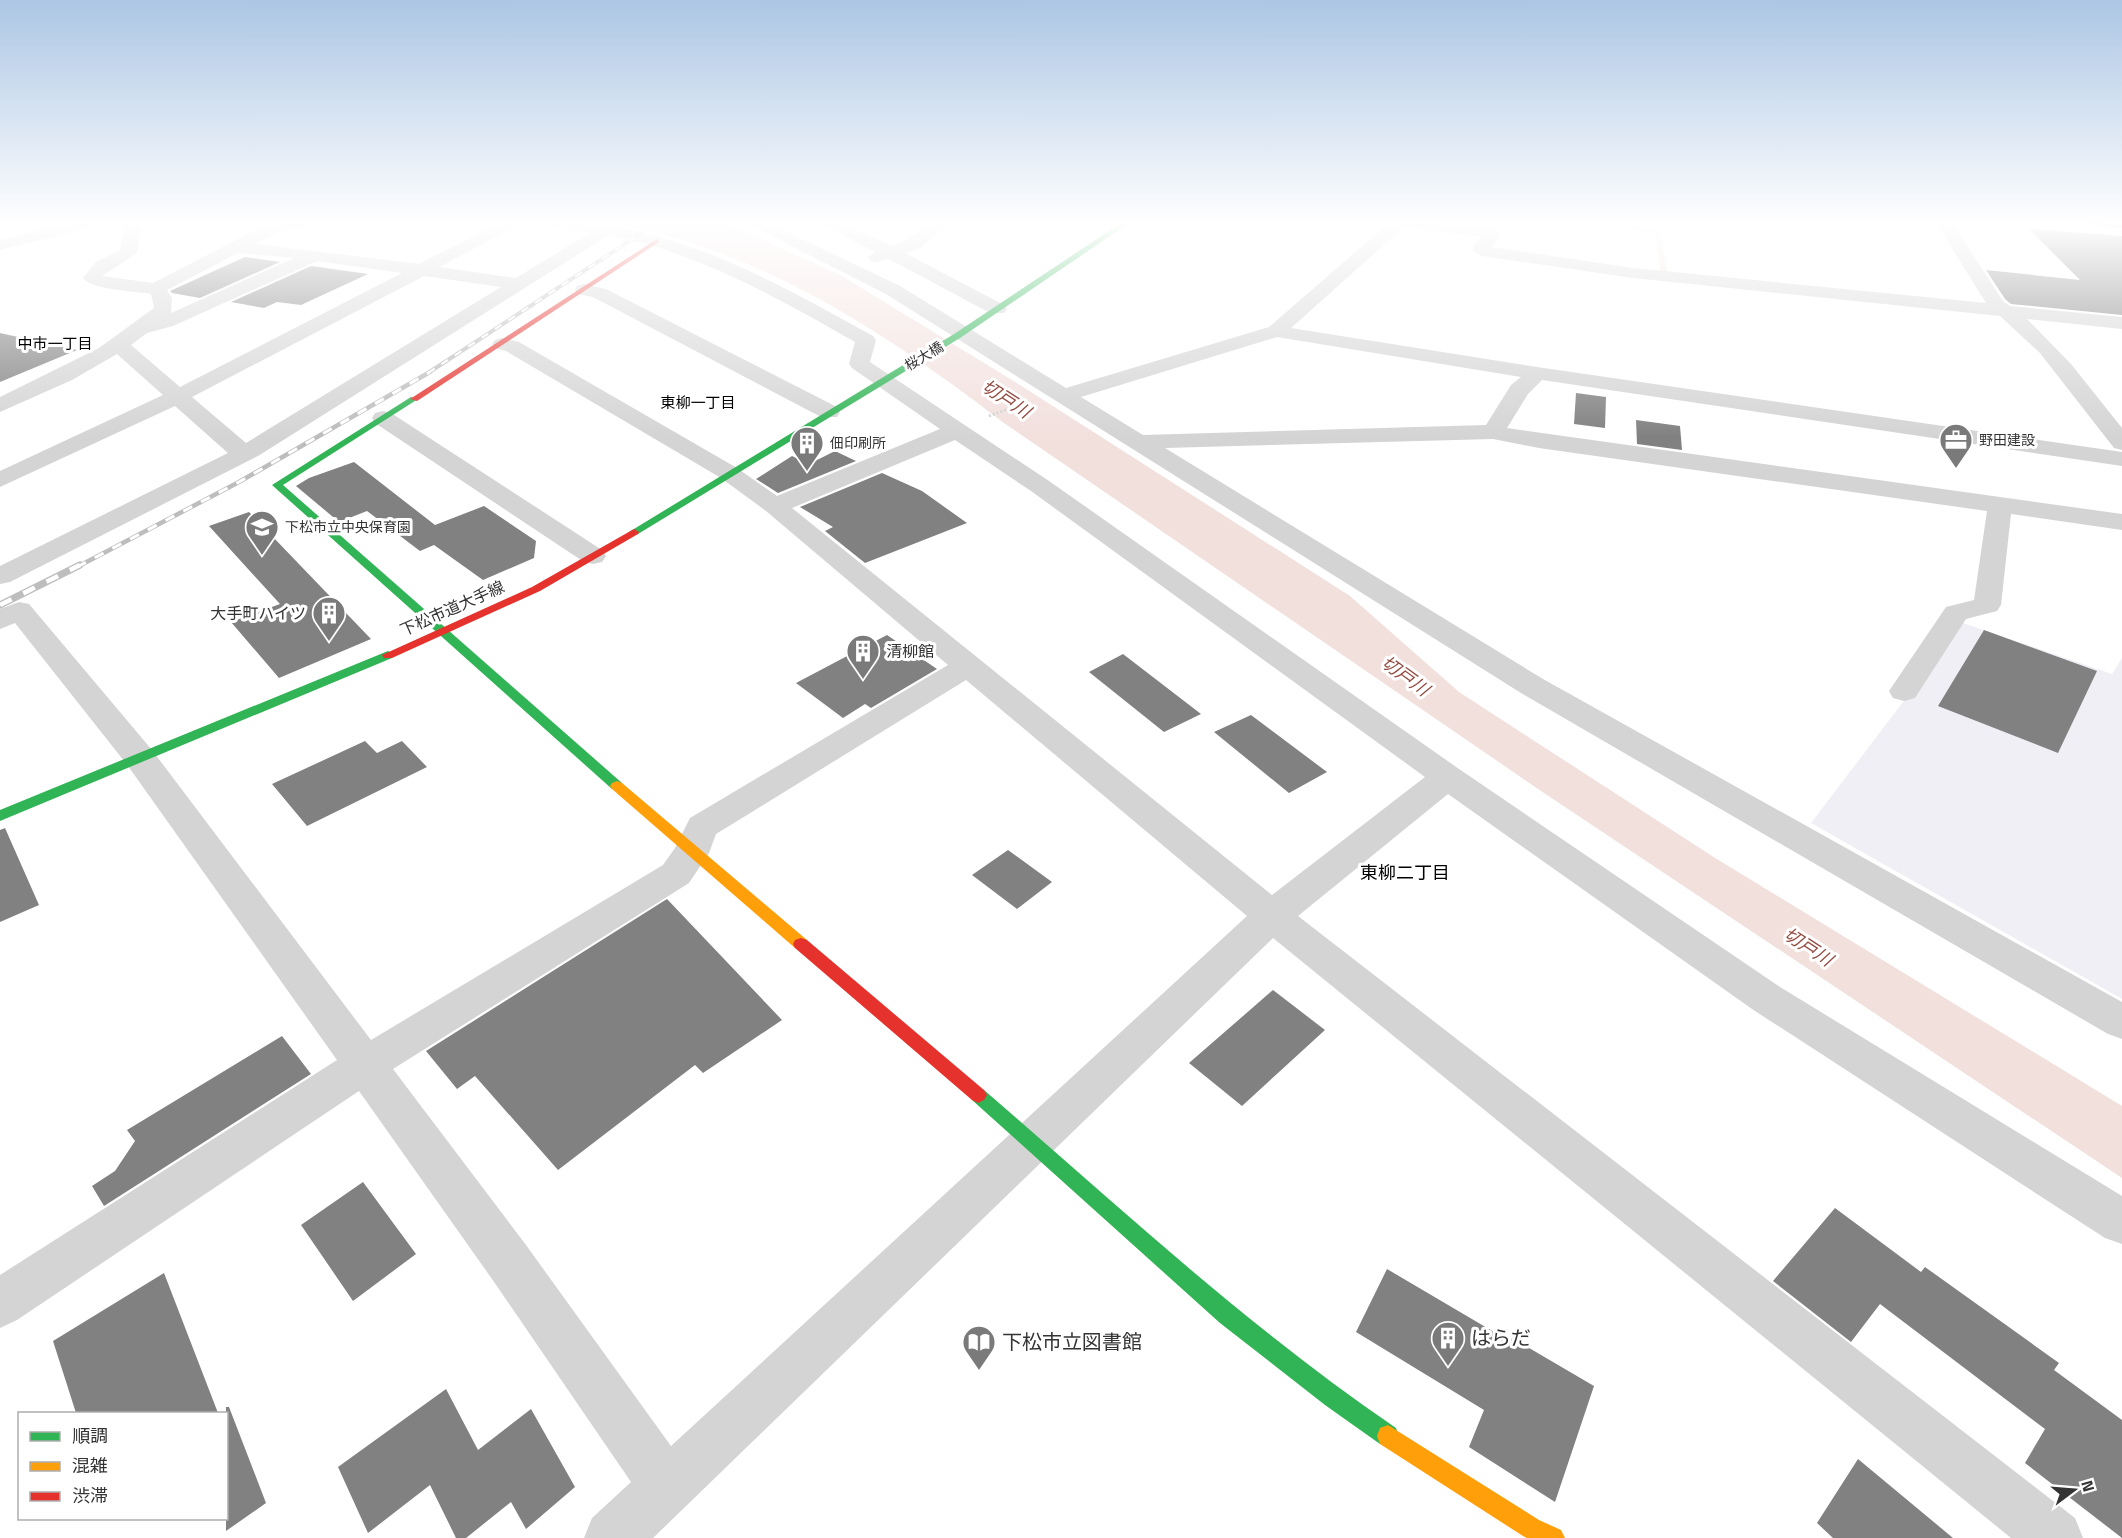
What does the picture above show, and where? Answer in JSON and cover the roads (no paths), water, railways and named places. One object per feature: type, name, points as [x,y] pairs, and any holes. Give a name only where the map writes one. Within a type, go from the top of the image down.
[{"type":"street","points":[[0,405],[88,365],[116,347],[163,310],[163,298],[160,293]]},
{"type":"street","points":[[142,328],[166,322],[231,293]]},
{"type":"street","points":[[0,480],[176,397],[376,293]]},
{"type":"street","points":[[0,576],[250,451],[505,293]]},
{"type":"street","points":[[580,293],[277,486],[440,633],[691,853],[1031,1140],[1197,1293],[1298,1374],[1531,1528],[1553,1538]]},
{"type":"street","points":[[598,293],[829,412]]},
{"type":"street","points":[[781,293],[866,340],[859,364],[887,379],[956,430],[1040,486],[1447,777],[1766,998],[2122,1222]]},
{"type":"street","points":[[892,293],[1065,395],[1532,686],[2122,1022]]},
{"type":"street","points":[[967,293],[997,309]]},
{"type":"street","points":[[961,334],[1021,293]]},
{"type":"street","points":[[1065,395],[1276,331],[1319,293]]},
{"type":"street","points":[[1823,293],[2122,323]]},
{"type":"street","points":[[1988,293],[1996,305],[2008,312],[2058,363],[2122,443]]},
{"type":"street","points":[[1276,331],[1537,373],[2122,459]]},
{"type":"street","name":"桜大橋","points":[[887,379],[961,334]]},
{"type":"street","points":[[502,344],[512,346],[729,472],[775,506],[1272,916],[2055,1538]]},
{"type":"street","points":[[116,347],[125,350],[238,449],[250,451]]},
{"type":"street","points":[[1493,432],[1519,390],[1537,373]]},
{"type":"street","name":"下松市道大手線","points":[[0,816],[440,633],[536,589],[887,379]]},
{"type":"street","points":[[382,418],[593,556]]},
{"type":"street","points":[[775,506],[956,430]]},
{"type":"street","points":[[1139,442],[1493,432],[1551,443],[2122,522]]},
{"type":"street","points":[[1904,691],[1956,612],[1987,605],[2000,505]]},
{"type":"street","points":[[0,620],[19,610],[140,758],[363,1066],[509,1262],[666,1486]]},
{"type":"street","points":[[0,1303],[363,1066],[676,873],[691,853],[702,827],[969,665]]},
{"type":"street","points":[[612,1538],[1031,1140],[1272,916],[1447,777]]},
{"type":"water","name":"切戸川","points":[[808,293],[869,293],[1020,385],[1350,596],[1459,692],[1712,856],[2122,1106],[2122,1178],[1544,793],[1004,423],[912,356]]},
{"type":"railway","points":[[428,373],[550,293]]},
{"type":"railway","points":[[77,567],[239,482],[430,372]]},
{"type":"railway","points":[[0,605],[80,565]]},
{"type":"place","name":"野田建設","points":[[1956,469]]},
{"type":"place","name":"佃印刷所","points":[[807,472]]},
{"type":"place","name":"下松市立中央保育園","points":[[262,556]]},
{"type":"place","name":"大手町ハイツ","points":[[329,642]]},
{"type":"place","name":"清柳館","points":[[863,680]]},
{"type":"place","name":"はらだ","points":[[1448,1367]]},
{"type":"place","name":"下松市立図書館","points":[[979,1371]]},
{"type":"district","name":"中市一丁目","points":[[55,344]]},
{"type":"district","name":"東柳一丁目","points":[[698,403]]},
{"type":"district","name":"東柳二丁目","points":[[1405,873]]}]
